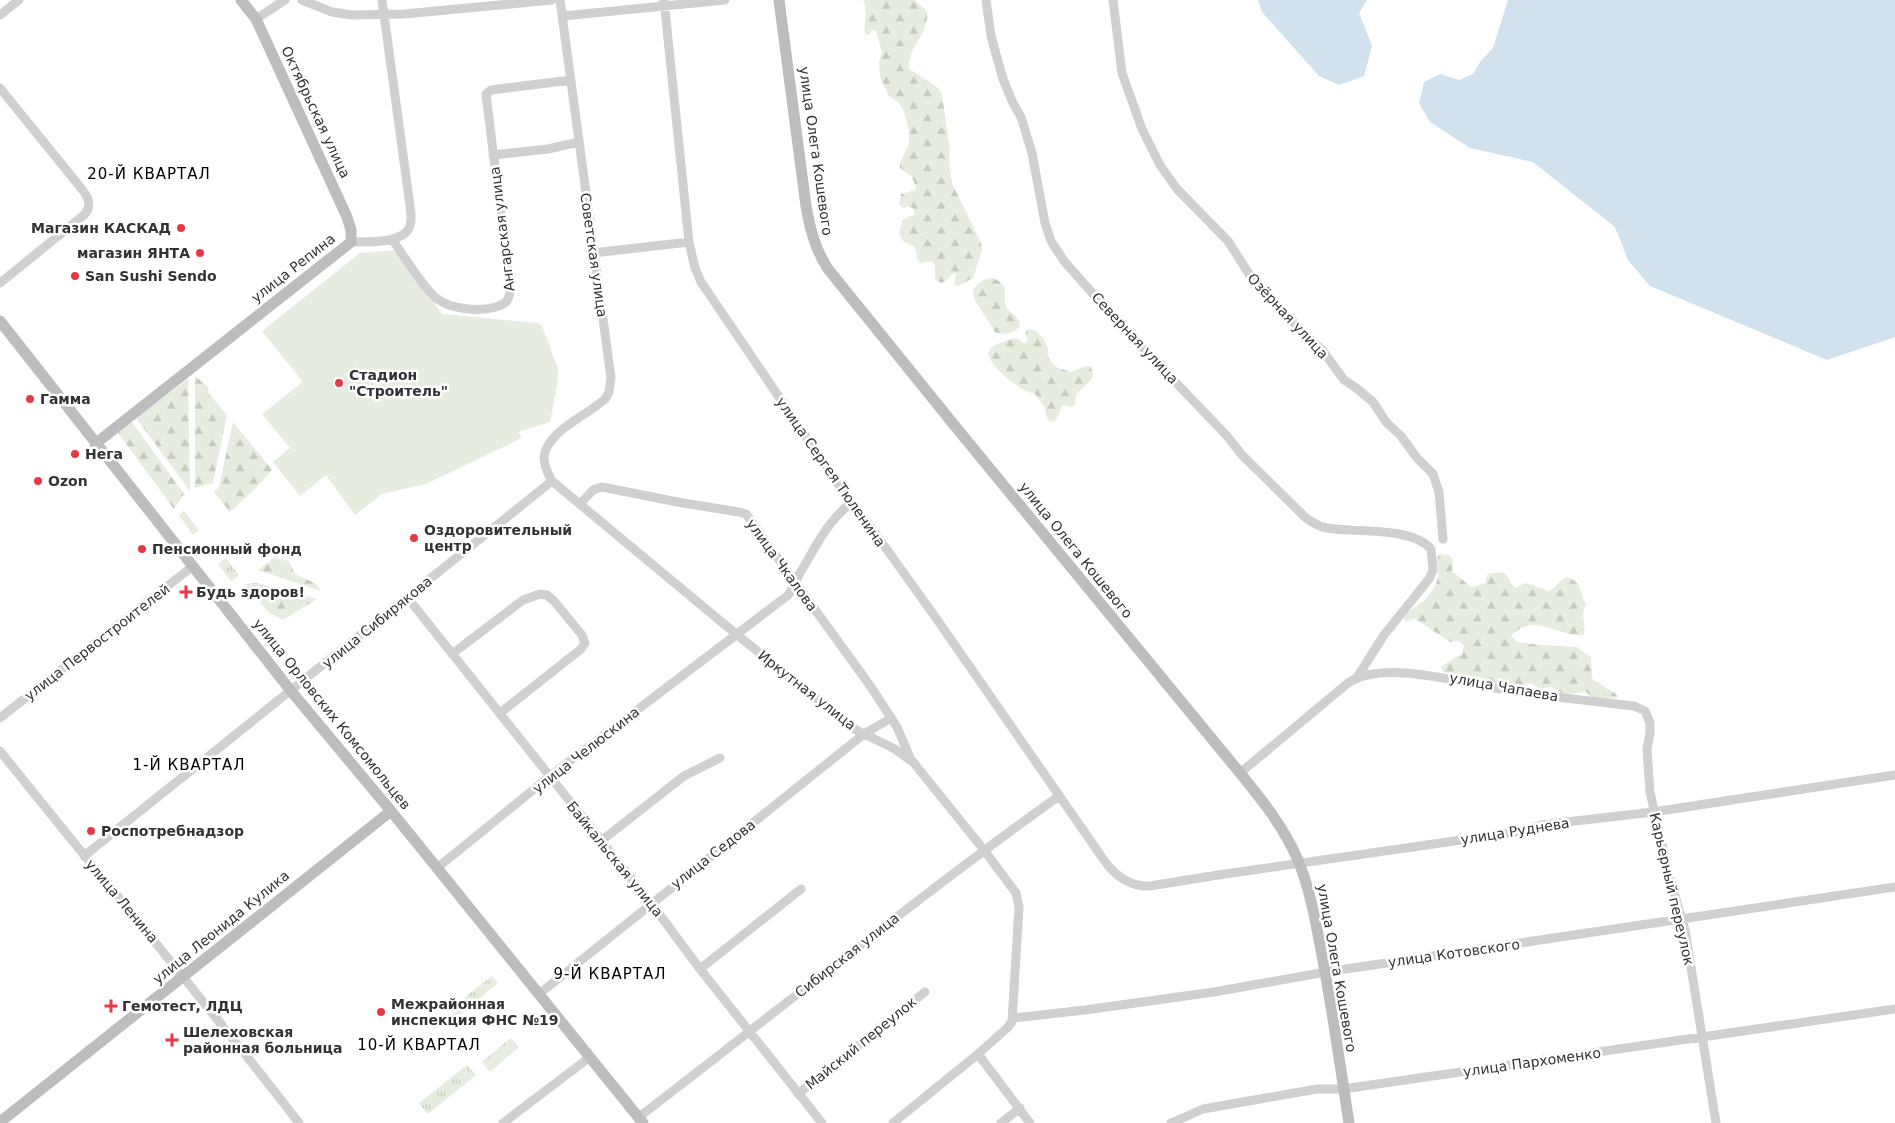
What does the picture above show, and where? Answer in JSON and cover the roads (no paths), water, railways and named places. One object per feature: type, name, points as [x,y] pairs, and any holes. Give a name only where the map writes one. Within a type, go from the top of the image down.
[{"type":"street","points":[[0,15],[19,0]]},
{"type":"street","name":"Октябрьская улица","points":[[241,0],[256,19],[347,217],[351,230],[351,242]]},
{"type":"street","points":[[256,19],[285,0]]},
{"type":"street","points":[[302,0],[345,15],[404,14],[552,0]]},
{"type":"street","points":[[382,0],[412,219],[408,230],[392,239]]},
{"type":"street","name":"Советская улица","points":[[552,481],[544,460],[546,450],[553,437],[601,402],[610,389],[610,370],[560,0]]},
{"type":"street","points":[[563,16],[664,3],[725,0]]},
{"type":"street","name":"улица Олега Кошевого","points":[[779,0],[809,221],[813,240],[823,262],[1274,817],[1299,864],[1312,902],[1326,972],[1349,1123]]},
{"type":"street","name":"Северная улица","points":[[986,0],[991,36],[1001,71],[1012,101],[1021,116],[1032,153],[1048,233],[1064,261],[1117,321],[1227,436],[1242,455],[1306,518],[1326,528],[1403,536],[1427,545],[1431,549],[1433,570],[1429,579],[1384,636],[1358,676]]},
{"type":"street","name":"Озёрная улица","points":[[1113,0],[1122,72],[1142,129],[1160,165],[1177,189],[1228,241],[1258,288],[1323,351],[1344,380],[1356,387],[1373,402],[1386,422],[1401,436],[1417,458],[1433,474],[1439,492],[1443,539]]},
{"type":"street","name":"улица Сергея Тюленина","points":[[664,3],[689,242],[695,268],[701,282],[851,504],[876,534],[1112,872],[1135,885]]},
{"type":"street","name":"Ангарская улица","points":[[392,239],[430,292],[439,300],[458,307],[473,309],[492,308],[505,304],[510,297],[510,288],[487,92],[571,80]]},
{"type":"street","points":[[0,88],[81,188],[90,205],[89,210],[84,215],[0,283]]},
{"type":"street","points":[[493,155],[548,149],[579,142]]},
{"type":"street","name":"улица Репина","points":[[95,444],[351,242],[392,239]]},
{"type":"street","points":[[593,252],[689,242]]},
{"type":"street","name":"улица Орловских Комсомольцев","points":[[1,323],[291,691],[391,811],[641,1120]]},
{"type":"street","name":"Иркутная улица","points":[[552,481],[736,634],[856,730],[893,748],[913,762],[1016,893],[1018,901],[1013,980],[1013,1018]]},
{"type":"street","name":"улица Сибирякова","points":[[84,856],[552,481]]},
{"type":"street","name":"улица Чкалова","points":[[580,504],[596,488],[602,487],[742,513],[750,519],[871,687],[899,732],[913,762]]},
{"type":"street","name":"улица Челюскина","points":[[437,868],[549,777],[787,596],[792,591],[795,582],[823,532],[834,518],[851,504]]},
{"type":"street","name":"улица Первостроителей","points":[[0,718],[193,566]]},
{"type":"street","points":[[452,654],[523,600],[540,594],[551,598],[582,635],[585,643],[581,649],[500,713]]},
{"type":"street","name":"Байкальская улица","points":[[407,597],[651,903],[700,969],[822,1123]]},
{"type":"street","name":"улица Чапаева","points":[[1358,676],[1386,673],[1438,676],[1499,689],[1634,706],[1643,709],[1647,714]]},
{"type":"street","points":[[1240,773],[1358,676]]},
{"type":"street","name":"Карьерный переулок","points":[[1647,714],[1651,730],[1647,749],[1647,766],[1653,812],[1688,947],[1716,1123]]},
{"type":"street","name":"улица Седова","points":[[539,994],[864,734],[891,718]]},
{"type":"street","name":"улица Ленина","points":[[0,751],[183,976],[299,1123]]},
{"type":"street","points":[[601,841],[684,776],[720,758]]},
{"type":"street","name":"улица Руднева","points":[[1135,885],[1150,886],[1517,832],[1541,825],[1653,812],[1895,775]]},
{"type":"street","name":"Сибирская улица","points":[[641,1120],[750,1031],[984,850],[1059,796]]},
{"type":"street","name":"улица Леонида Кулика","points":[[0,1122],[391,811]]},
{"type":"street","name":"улица Котовского","points":[[1013,1018],[1214,992],[1326,972],[1895,887]]},
{"type":"street","points":[[700,969],[801,890]]},
{"type":"street","name":"Майский переулок","points":[[798,1094],[925,992]]},
{"type":"street","name":"улица Пархоменко","points":[[1171,1123],[1202,1109],[1317,1089],[1343,1089],[1895,1009]]},
{"type":"street","points":[[893,1123],[978,1054],[1007,1028],[1013,1018]]},
{"type":"street","points":[[978,1054],[1030,1123]]},
{"type":"street","points":[[503,1123],[590,1057]]},
{"type":"street","points":[[1001,1123],[1020,1108]]},
{"type":"water","points":[[1258,0],[1367,0],[1359,13],[1372,46],[1364,76],[1339,85],[1319,76],[1262,12]]},
{"type":"water","points":[[1508,0],[1895,0],[1895,337],[1827,360],[1650,286],[1628,260],[1615,227],[1533,162],[1470,148],[1430,122],[1419,103],[1424,82],[1440,74],[1459,80],[1473,74],[1480,62],[1493,48]]},
{"type":"place","name":"Магазин КАСКАД","points":[[181,228]]},
{"type":"place","name":"магазин ЯНТА","points":[[200,253]]},
{"type":"place","name":"San Sushi Sendo","points":[[75,276]]},
{"type":"place","name":"Стадион \"Строитель\"","points":[[339,383]]},
{"type":"place","name":"Гамма","points":[[30,399]]},
{"type":"place","name":"Нега","points":[[75,454]]},
{"type":"place","name":"Ozon","points":[[38,481]]},
{"type":"place","name":"Оздоровительный центр","points":[[414,538]]},
{"type":"place","name":"Пенсионный фонд","points":[[142,549]]},
{"type":"place","name":"Будь здоров!","points":[[186,592]]},
{"type":"place","name":"Роспотребнадзор","points":[[91,831]]},
{"type":"place","name":"Гемотест, ЛДЦ","points":[[111,1006]]},
{"type":"place","name":"Межрайонная инспекция ФНС №19","points":[[381,1012]]},
{"type":"place","name":"Шелеховская районная больница","points":[[172,1040]]},
{"type":"district","name":"20-Й КВАРТАЛ","points":[[149,174]]},
{"type":"district","name":"1-Й КВАРТАЛ","points":[[189,765]]},
{"type":"district","name":"9-Й КВАРТАЛ","points":[[610,974]]},
{"type":"district","name":"10-Й КВАРТАЛ","points":[[419,1045]]}]
